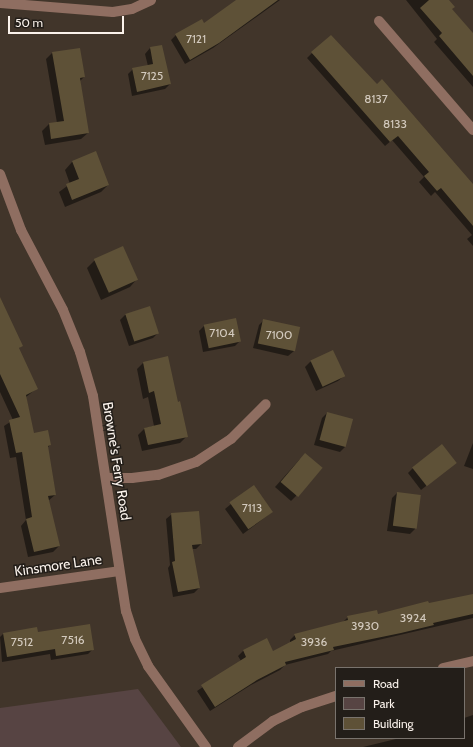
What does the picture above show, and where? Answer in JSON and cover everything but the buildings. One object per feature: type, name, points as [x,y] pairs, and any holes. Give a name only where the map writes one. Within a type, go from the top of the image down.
[{"type":"street","points":[[0,3],[113,12],[132,9],[150,0]]},
{"type":"street","points":[[379,21],[473,130]]},
{"type":"street","name":"Browne's Ferry Road","points":[[0,174],[21,230],[63,310],[80,352],[97,414],[126,611],[141,653],[162,687],[206,747]]},
{"type":"street","points":[[106,478],[132,478],[158,475],[196,462],[231,439],[266,404]]},
{"type":"street","name":"Kinsmore Lane","points":[[0,588],[119,571]]},
{"type":"street","points":[[447,667],[473,661]]},
{"type":"street","points":[[238,747],[273,721],[302,707],[335,696]]},
{"type":"green space","points":[[138,689],[181,747],[0,747],[0,708]]}]
